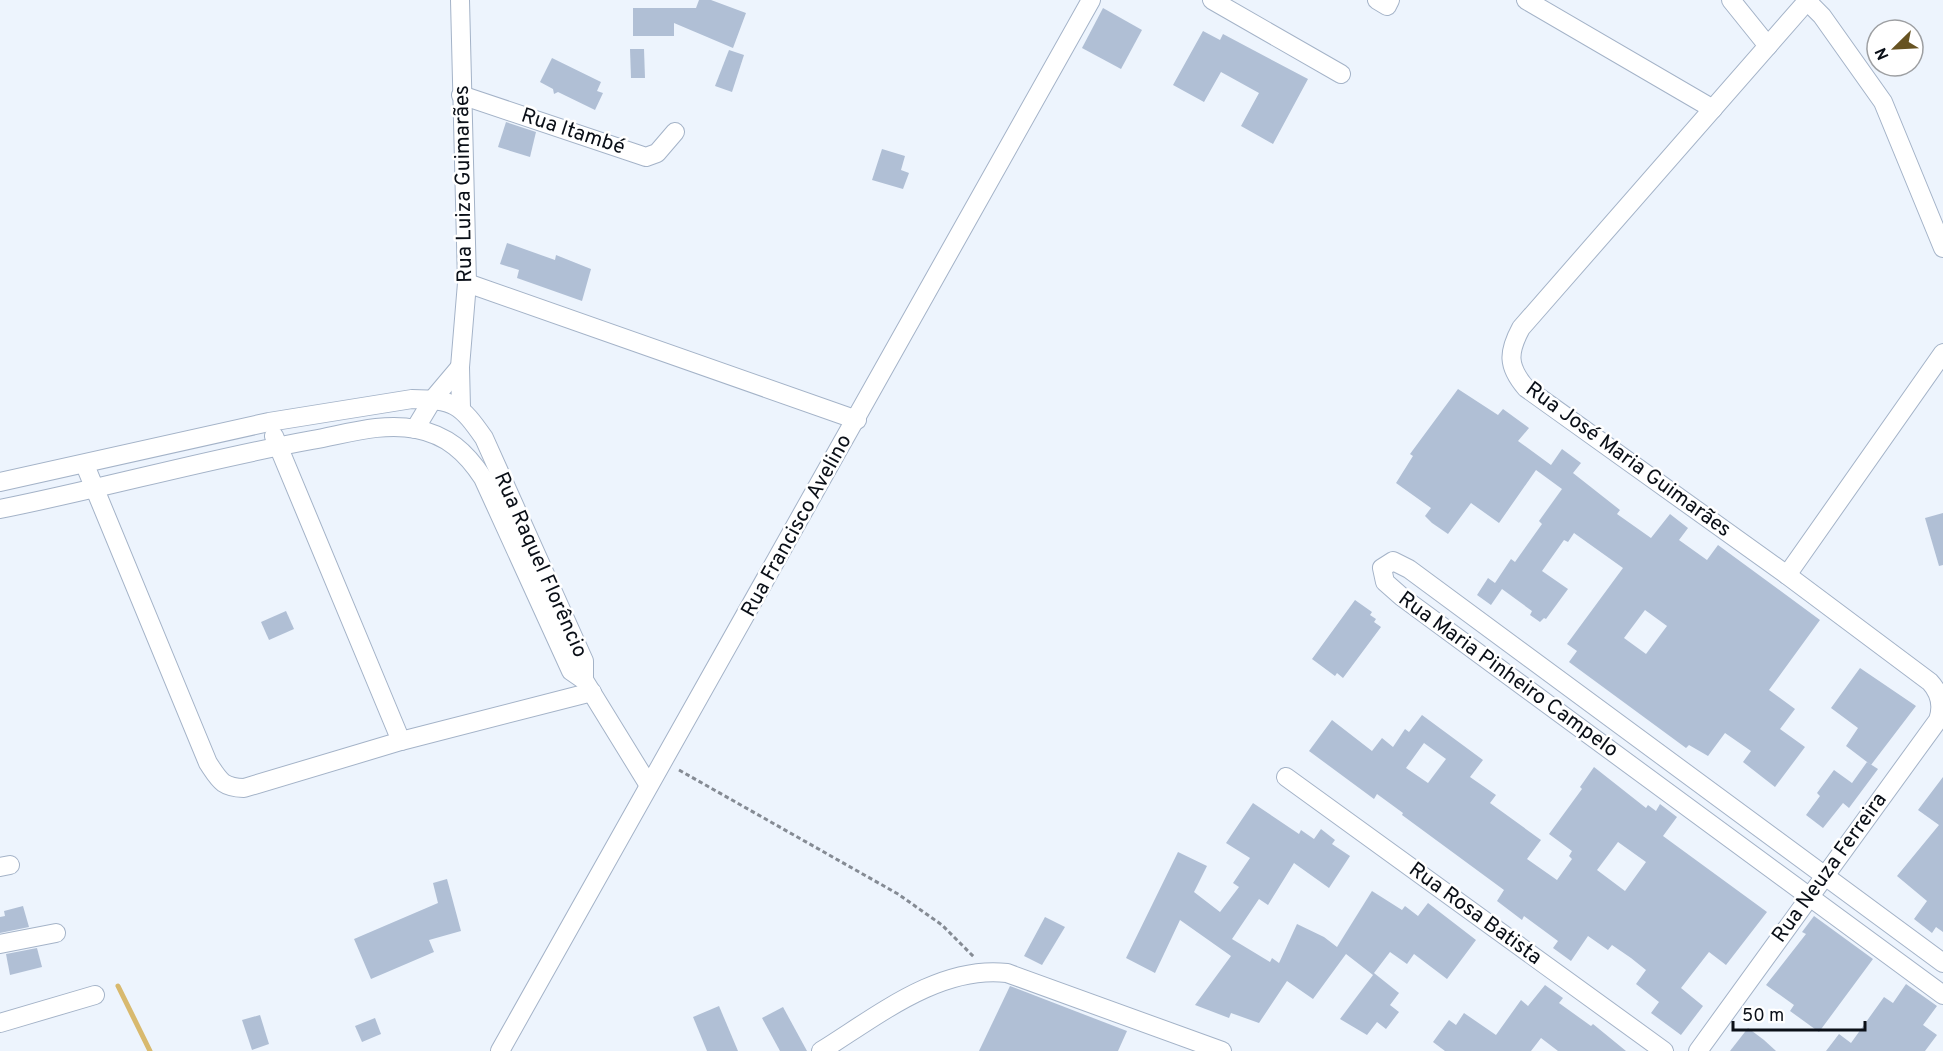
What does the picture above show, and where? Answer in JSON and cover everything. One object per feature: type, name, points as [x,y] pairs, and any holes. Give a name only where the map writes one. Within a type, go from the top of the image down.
[{"type":"street","name":"Rua Luiza Guimarães","points":[[460,0],[467,283],[460,367],[461,408]]},
{"type":"street","name":"Rua Francisco Avelino","points":[[500,1051],[648,784],[857,420],[1091,0]]},
{"type":"street","points":[[1212,0],[1341,74]]},
{"type":"street","points":[[1377,0],[1387,6],[1390,0]]},
{"type":"street","points":[[1526,0],[1713,108]]},
{"type":"street","points":[[1731,0],[1768,46]]},
{"type":"street","points":[[1808,1],[1822,16],[1883,102],[1943,248]]},
{"type":"street","name":"Rua José Maria Guimarães","points":[[1808,1],[1521,328],[1509,356],[1517,378],[1526,388],[1787,575],[1930,682]]},
{"type":"street","name":"Rua Itambé","points":[[461,95],[646,157],[657,153],[675,132]]},
{"type":"street","points":[[467,283],[857,420]]},
{"type":"street","points":[[1787,575],[1943,353]]},
{"type":"street","points":[[415,429],[433,399],[460,367]]},
{"type":"street","points":[[0,482],[85,465],[269,422],[412,399],[433,399],[461,408]]},
{"type":"street","name":"Rua Raquel Florêncio","points":[[461,408],[484,438],[584,661],[588,686]]},
{"type":"street","points":[[269,422],[277,447],[401,741]]},
{"type":"street","name":"Rua Raquel Florêncio","points":[[0,509],[94,490],[277,447],[381,427],[415,429],[454,443],[470,458],[483,478],[571,671],[588,686]]},
{"type":"street","points":[[85,465],[208,763],[219,780],[228,787],[244,788],[588,686],[648,784]]},
{"type":"street","name":"Rua Maria Pinheiro Campelo","points":[[1943,963],[1409,569],[1393,561],[1382,568],[1382,575],[1389,587],[1943,995]]},
{"type":"street","name":"Rua Neuza Ferreira","points":[[1698,1051],[1938,720],[1941,705],[1936,689],[1930,682]]},
{"type":"street","points":[[1591,736],[1606,714]]},
{"type":"street","name":"Rua Rosa Batista","points":[[1286,777],[1664,1051]]},
{"type":"street","points":[[0,944],[56,933]]},
{"type":"street","points":[[821,1051],[897,1004],[933,986],[965,974],[988,970],[1007,973],[1217,1050]]},
{"type":"street","points":[[0,1023],[95,994]]},
{"type":"path","points":[[662,761],[897,894],[942,925],[988,970]]},
{"type":"building","points":[[699,0],[711,0],[746,13],[733,48],[674,23],[674,36],[633,36],[633,8],[696,8]]},
{"type":"building","points":[[1103,8],[1142,30],[1121,69],[1082,48]]},
{"type":"building","points":[[1203,31],[1220,40],[1223,34],[1308,79],[1273,144],[1241,126],[1259,93],[1221,72],[1204,102],[1173,85]]},
{"type":"building","points":[[630,49],[644,49],[645,78],[631,78]]},
{"type":"building","points":[[729,50],[744,55],[732,92],[715,86]]},
{"type":"building","points":[[552,58],[601,82],[597,91],[603,93],[595,110],[558,92],[554,94],[553,89],[540,82]]},
{"type":"building","points":[[506,122],[536,132],[530,157],[498,147]]},
{"type":"building","points":[[882,149],[905,156],[901,170],[909,173],[903,189],[872,180]]},
{"type":"building","points":[[507,243],[555,260],[556,255],[591,269],[582,301],[517,278],[519,270],[500,264]]},
{"type":"building","points":[[1458,389],[1498,415],[1503,409],[1529,428],[1518,441],[1551,465],[1562,449],[1581,463],[1573,473],[1620,510],[1617,514],[1651,538],[1670,514],[1688,528],[1679,540],[1707,560],[1718,545],[1820,620],[1769,690],[1795,709],[1780,729],[1805,747],[1775,787],[1743,762],[1751,751],[1725,733],[1708,756],[1689,745],[1686,748],[1569,662],[1577,651],[1567,644],[1623,568],[1574,533],[1568,542],[1564,540],[1542,571],[1568,589],[1546,619],[1540,622],[1530,615],[1532,611],[1502,589],[1491,605],[1477,595],[1488,578],[1495,583],[1511,559],[1515,562],[1542,524],[1539,521],[1562,489],[1536,470],[1499,523],[1471,503],[1448,534],[1425,516],[1431,508],[1396,483],[1413,456],[1410,454]],"holes":[[[1645,610],[1667,626],[1646,654],[1624,638]]]},
{"type":"building","points":[[1943,513],[1943,565],[1939,566],[1925,518]]},
{"type":"building","points":[[1355,600],[1372,612],[1370,615],[1376,619],[1374,622],[1381,627],[1343,678],[1337,673],[1335,676],[1312,659]]},
{"type":"building","points":[[286,611],[294,629],[269,640],[261,622]]},
{"type":"building","points":[[1860,668],[1916,706],[1871,765],[1846,746],[1858,728],[1831,708]]},
{"type":"building","points":[[1422,715],[1483,760],[1470,777],[1496,795],[1490,803],[1541,840],[1527,859],[1557,880],[1572,859],[1569,856],[1572,851],[1549,834],[1582,789],[1580,787],[1594,767],[1646,808],[1648,805],[1656,811],[1660,804],[1677,817],[1663,836],[1767,912],[1726,965],[1709,952],[1681,988],[1703,1006],[1681,1035],[1651,1013],[1659,1002],[1636,984],[1646,970],[1631,958],[1612,945],[1608,950],[1588,936],[1571,961],[1553,948],[1558,941],[1524,916],[1522,920],[1497,901],[1504,890],[1377,794],[1374,799],[1309,751],[1332,720],[1372,751],[1382,738],[1393,747],[1405,729],[1409,732]],"holes":[[[1424,743],[1446,759],[1428,783],[1406,768]],[[1618,842],[1646,862],[1625,891],[1597,870]]]},
{"type":"building","points":[[1867,762],[1878,769],[1849,808],[1843,803],[1823,828],[1806,815],[1820,796],[1817,793],[1834,770],[1852,783]]},
{"type":"building","points":[[1943,777],[1943,932],[1936,927],[1932,933],[1914,919],[1927,901],[1897,876],[1939,825],[1918,810]]},
{"type":"building","points":[[1253,803],[1299,834],[1301,830],[1314,839],[1321,829],[1335,840],[1332,844],[1350,856],[1329,888],[1294,863],[1268,905],[1259,899],[1232,939],[1270,962],[1272,958],[1279,963],[1297,924],[1324,937],[1337,947],[1372,891],[1402,910],[1405,906],[1418,916],[1428,903],[1476,940],[1447,979],[1414,954],[1407,964],[1390,952],[1374,973],[1399,993],[1390,1005],[1399,1012],[1386,1029],[1377,1022],[1367,1035],[1340,1019],[1373,975],[1346,954],[1313,999],[1287,981],[1259,1023],[1231,1013],[1229,1018],[1195,1005],[1231,956],[1180,920],[1155,973],[1126,958],[1178,852],[1207,866],[1194,892],[1220,912],[1239,887],[1233,883],[1250,858],[1226,843]]},
{"type":"building","points":[[447,879],[461,931],[429,940],[434,952],[371,979],[354,939],[438,903],[433,883]]},
{"type":"building","points":[[23,906],[29,927],[0,933],[0,917],[5,916],[4,911]]},
{"type":"building","points":[[1814,916],[1873,959],[1819,1032],[1790,1011],[1794,1005],[1766,985],[1806,934],[1802,932]]},
{"type":"building","points":[[1045,917],[1065,927],[1042,965],[1024,956]]},
{"type":"building","points":[[37,948],[42,967],[10,975],[6,954]]},
{"type":"building","points":[[1906,984],[1937,1006],[1923,1025],[1937,1035],[1925,1051],[1826,1051],[1839,1034],[1851,1043],[1884,997],[1893,1003]]},
{"type":"building","points":[[1545,985],[1563,998],[1559,1003],[1591,1026],[1593,1024],[1626,1051],[1558,1051],[1541,1038],[1531,1051],[1445,1051],[1433,1042],[1449,1020],[1456,1025],[1464,1013],[1496,1035],[1521,1000],[1528,1006]]},
{"type":"building","points":[[1010,986],[1127,1031],[1118,1051],[979,1051]]},
{"type":"building","points":[[719,1006],[738,1051],[707,1051],[693,1017]]},
{"type":"building","points":[[783,1007],[807,1051],[780,1051],[762,1018]]},
{"type":"building","points":[[260,1015],[269,1044],[252,1050],[242,1020]]},
{"type":"building","points":[[375,1018],[381,1034],[362,1042],[355,1026]]},
{"type":"building","points":[[1748,1028],[1764,1040],[1776,1051],[1730,1051]]},
{"type":"waterway","points":[[118,986],[150,1051]]}]
